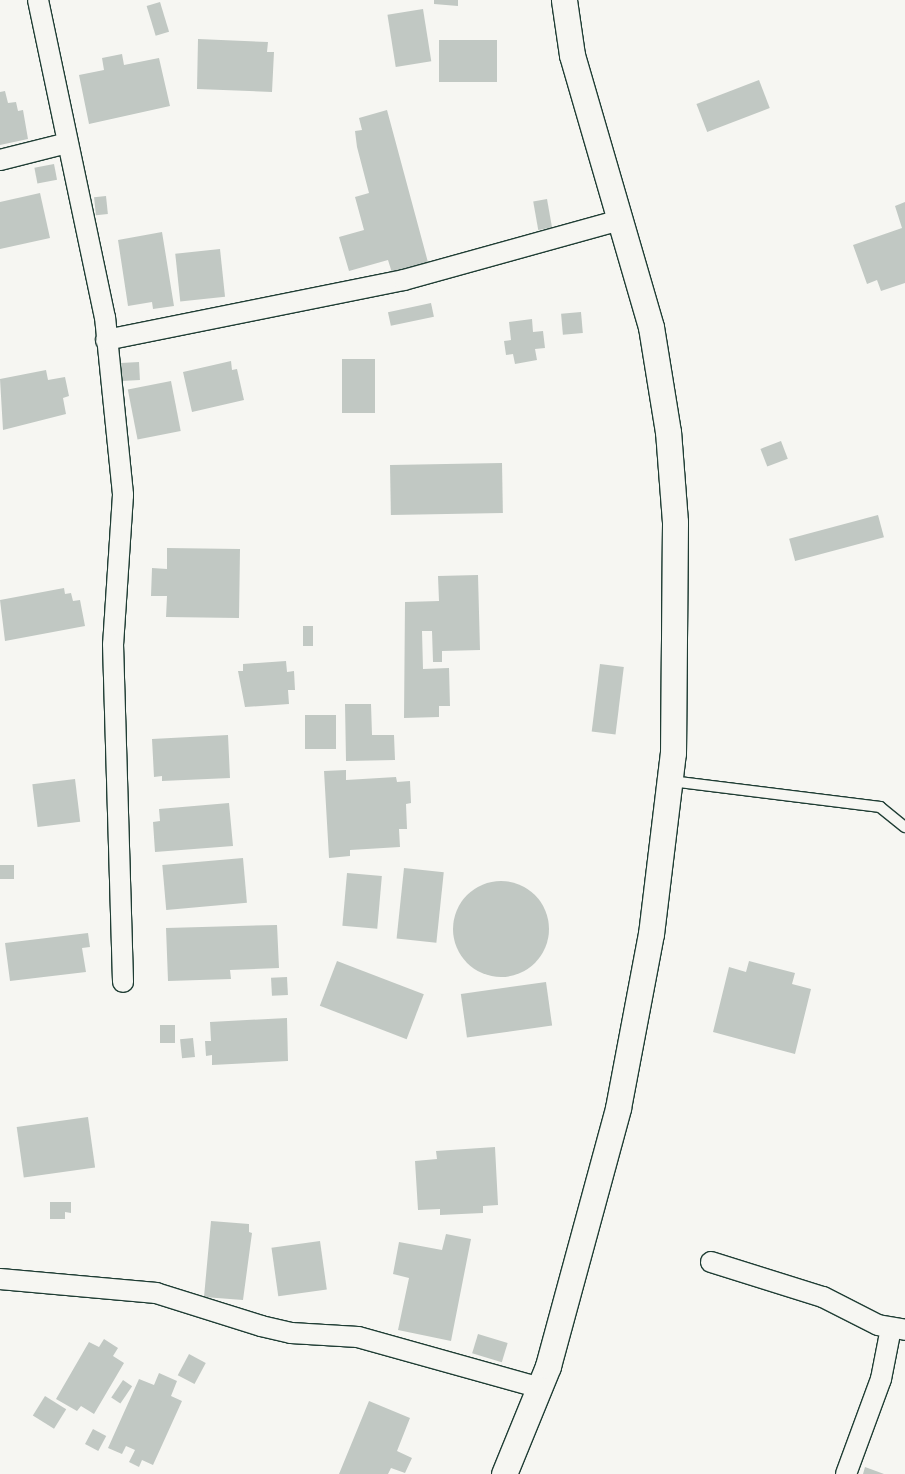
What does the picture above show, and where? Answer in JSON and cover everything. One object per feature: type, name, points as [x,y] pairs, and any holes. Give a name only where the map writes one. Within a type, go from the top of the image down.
[{"type":"street","points":[[38,0],[92,249],[106,340],[123,495],[113,644],[123,982]]},
{"type":"street","points":[[504,1474],[540,1388],[618,1108],[651,934],[671,781],[675,522],[668,441],[651,327],[572,55],[564,0]]},
{"type":"street","points":[[0,160],[68,143]]},
{"type":"street","points":[[106,340],[404,280],[621,220]]},
{"type":"street","points":[[711,1262],[823,1297],[878,1325],[898,1329],[846,1474]]},
{"type":"street","points":[[0,1279],[156,1293],[261,1326],[291,1332],[358,1337],[540,1388]]},
{"type":"lane","points":[[671,781],[880,807],[905,827]]},
{"type":"building","points":[[434,0],[458,0],[458,6],[434,4]]},
{"type":"building","points":[[160,2],[169,32],[156,36],[147,6]]},
{"type":"building","points":[[423,9],[431,61],[396,67],[387,15]]},
{"type":"building","points":[[198,39],[268,42],[267,52],[274,52],[272,92],[197,89]]},
{"type":"building","points":[[439,40],[497,40],[497,82],[439,82]]},
{"type":"building","points":[[122,54],[124,65],[159,58],[170,106],[89,124],[79,75],[104,70],[102,58]]},
{"type":"building","points":[[759,80],[770,108],[707,132],[696,104]]},
{"type":"building","points":[[5,91],[8,103],[16,102],[18,111],[23,110],[28,139],[0,145],[0,92]]},
{"type":"building","points":[[387,110],[429,266],[393,276],[388,260],[349,271],[339,237],[364,230],[355,197],[369,193],[357,147],[355,131],[362,130],[359,118]]},
{"type":"building","points":[[54,164],[57,180],[37,184],[34,168]]},
{"type":"building","points":[[40,193],[50,238],[0,249],[0,202]]},
{"type":"building","points":[[106,196],[108,214],[96,215],[94,197]]},
{"type":"building","points":[[547,199],[552,228],[538,230],[533,201]]},
{"type":"building","points":[[905,202],[905,283],[881,291],[877,280],[867,284],[853,245],[902,228],[895,206]]},
{"type":"building","points":[[162,232],[174,306],[153,309],[152,302],[128,306],[118,240]]},
{"type":"building","points":[[220,249],[225,297],[180,301],[175,254]]},
{"type":"building","points":[[431,303],[434,317],[391,326],[388,312]]},
{"type":"building","points":[[581,312],[583,333],[563,335],[561,314]]},
{"type":"building","points":[[532,319],[533,332],[543,331],[545,348],[535,349],[537,360],[515,364],[513,354],[506,355],[504,341],[511,340],[509,322]]},
{"type":"building","points":[[342,359],[375,359],[375,413],[342,413]]},
{"type":"building","points":[[231,361],[232,370],[237,369],[244,400],[192,412],[183,372]]},
{"type":"building","points":[[139,362],[140,380],[117,381],[116,363]]},
{"type":"building","points":[[46,370],[48,380],[65,377],[69,396],[63,398],[66,414],[3,430],[0,379]]},
{"type":"building","points":[[171,381],[181,431],[138,439],[128,389]]},
{"type":"building","points":[[781,441],[788,459],[767,467],[760,449]]},
{"type":"building","points":[[502,463],[503,513],[391,515],[390,465]]},
{"type":"building","points":[[878,515],[884,537],[795,561],[789,539]]},
{"type":"building","points":[[167,548],[240,549],[239,618],[166,617],[167,596],[151,596],[152,568],[167,569]]},
{"type":"building","points":[[478,575],[480,650],[442,651],[442,662],[433,662],[432,631],[422,631],[423,669],[449,668],[450,706],[439,706],[439,717],[404,718],[405,602],[439,601],[438,576]]},
{"type":"building","points":[[64,588],[65,594],[71,593],[73,601],[80,600],[85,626],[5,641],[0,600]]},
{"type":"building","points":[[303,626],[313,626],[313,646],[303,646]]},
{"type":"building","points":[[286,661],[287,672],[294,671],[295,690],[288,690],[289,704],[245,707],[238,671],[243,671],[243,664]]},
{"type":"building","points":[[600,664],[624,667],[616,734],[592,731]]},
{"type":"building","points":[[345,704],[371,704],[372,735],[394,735],[395,760],[346,761]]},
{"type":"building","points":[[305,715],[336,715],[336,749],[305,749]]},
{"type":"building","points":[[228,735],[230,778],[162,781],[162,776],[154,777],[152,739]]},
{"type":"building","points":[[346,770],[346,780],[396,777],[397,782],[410,781],[411,803],[406,804],[407,829],[399,829],[400,847],[350,850],[350,856],[329,858],[324,771]]},
{"type":"building","points":[[75,779],[80,822],[38,827],[32,784]]},
{"type":"building","points":[[229,803],[233,846],[155,852],[153,822],[160,821],[159,809]]},
{"type":"building","points":[[243,858],[247,903],[166,910],[162,865]]},
{"type":"building","points":[[0,865],[14,865],[14,879],[0,879]]},
{"type":"building","points":[[404,868],[444,872],[436,943],[397,939]]},
{"type":"building","points":[[347,873],[382,876],[377,929],[342,926]]},
{"type":"building","points":[[501,881],[519,885],[535,895],[545,911],[549,929],[545,947],[535,963],[519,973],[501,977],[483,973],[467,963],[457,947],[453,929],[457,911],[467,895],[483,885]]},
{"type":"building","points":[[277,925],[279,968],[230,970],[231,979],[168,981],[166,928]]},
{"type":"building","points":[[88,933],[90,947],[82,948],[86,972],[10,981],[5,943]]},
{"type":"building","points":[[337,961],[424,994],[407,1039],[320,1006]]},
{"type":"building","points":[[749,961],[795,973],[792,984],[811,989],[795,1054],[713,1032],[729,967],[746,972]]},
{"type":"building","points":[[287,977],[288,995],[272,996],[271,978]]},
{"type":"building","points":[[546,982],[552,1026],[467,1038],[461,994]]},
{"type":"building","points":[[287,1018],[288,1061],[212,1065],[212,1055],[206,1056],[205,1041],[211,1041],[210,1022]]},
{"type":"building","points":[[160,1025],[175,1025],[175,1043],[160,1043]]},
{"type":"building","points":[[193,1038],[195,1057],[182,1058],[180,1039]]},
{"type":"building","points":[[88,1117],[95,1168],[24,1178],[17,1127]]},
{"type":"building","points":[[495,1147],[498,1205],[483,1206],[483,1213],[440,1215],[440,1209],[418,1210],[415,1161],[437,1159],[436,1151]]},
{"type":"building","points":[[50,1202],[71,1202],[71,1213],[65,1212],[65,1219],[50,1219]]},
{"type":"building","points":[[211,1221],[249,1224],[249,1232],[252,1233],[243,1300],[204,1297]]},
{"type":"building","points":[[446,1234],[471,1239],[451,1341],[398,1330],[409,1278],[393,1274],[399,1242],[442,1250]]},
{"type":"building","points":[[320,1241],[327,1290],[278,1296],[271,1248]]},
{"type":"building","points":[[478,1334],[508,1343],[502,1362],[472,1353]]},
{"type":"building","points":[[104,1339],[118,1348],[113,1356],[124,1363],[94,1414],[81,1406],[77,1411],[56,1399],[89,1342],[99,1347]]},
{"type":"building","points":[[189,1354],[206,1363],[195,1384],[178,1375]]},
{"type":"building","points":[[159,1373],[177,1381],[171,1396],[182,1401],[153,1465],[142,1460],[139,1467],[129,1462],[135,1450],[126,1446],[122,1454],[108,1448],[139,1379],[154,1385]]},
{"type":"building","points":[[123,1380],[132,1386],[120,1404],[111,1397]]},
{"type":"building","points":[[45,1396],[66,1409],[54,1429],[33,1416]]},
{"type":"building","points":[[369,1401],[410,1418],[397,1451],[412,1458],[405,1473],[391,1468],[388,1474],[339,1474]]},
{"type":"building","points":[[93,1429],[106,1436],[98,1451],[85,1444]]},
{"type":"building","points":[[865,1467],[884,1474],[863,1474]]}]
